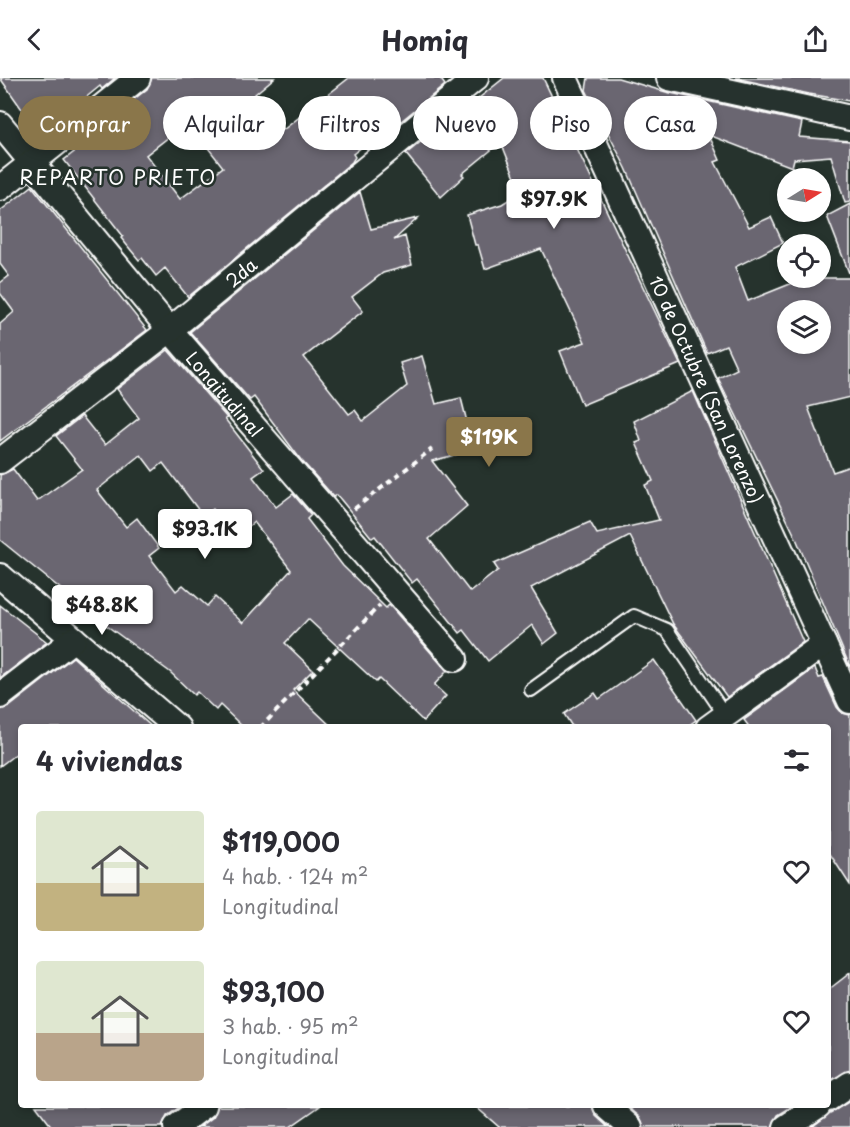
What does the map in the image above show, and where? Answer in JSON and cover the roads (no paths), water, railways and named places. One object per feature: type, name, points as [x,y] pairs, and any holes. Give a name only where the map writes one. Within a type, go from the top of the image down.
[{"type":"street","points":[[0,188],[138,78]]},
{"type":"street","name":"2da","points":[[0,461],[170,330],[476,78]]},
{"type":"street","name":"10 de Octubre (San Lorenzo)","points":[[565,78],[850,701]]},
{"type":"street","points":[[669,78],[850,118]]},
{"type":"street","name":"Longitudinal","points":[[0,124],[170,330],[455,658]]},
{"type":"street","points":[[0,576],[173,724]]},
{"type":"street","points":[[0,696],[74,639]]},
{"type":"street","points":[[716,721],[824,644]]},
{"type":"street","points":[[831,1097],[850,1084]]},
{"type":"street","points":[[176,1127],[201,1108]]},
{"type":"street","points":[[608,1108],[630,1127]]},
{"type":"street","points":[[786,1127],[815,1108]]},
{"type":"lane","points":[[531,690],[634,616],[667,630],[716,721]]},
{"type":"district","name":"REPARTO PRIETO","points":[[118,177]]}]
